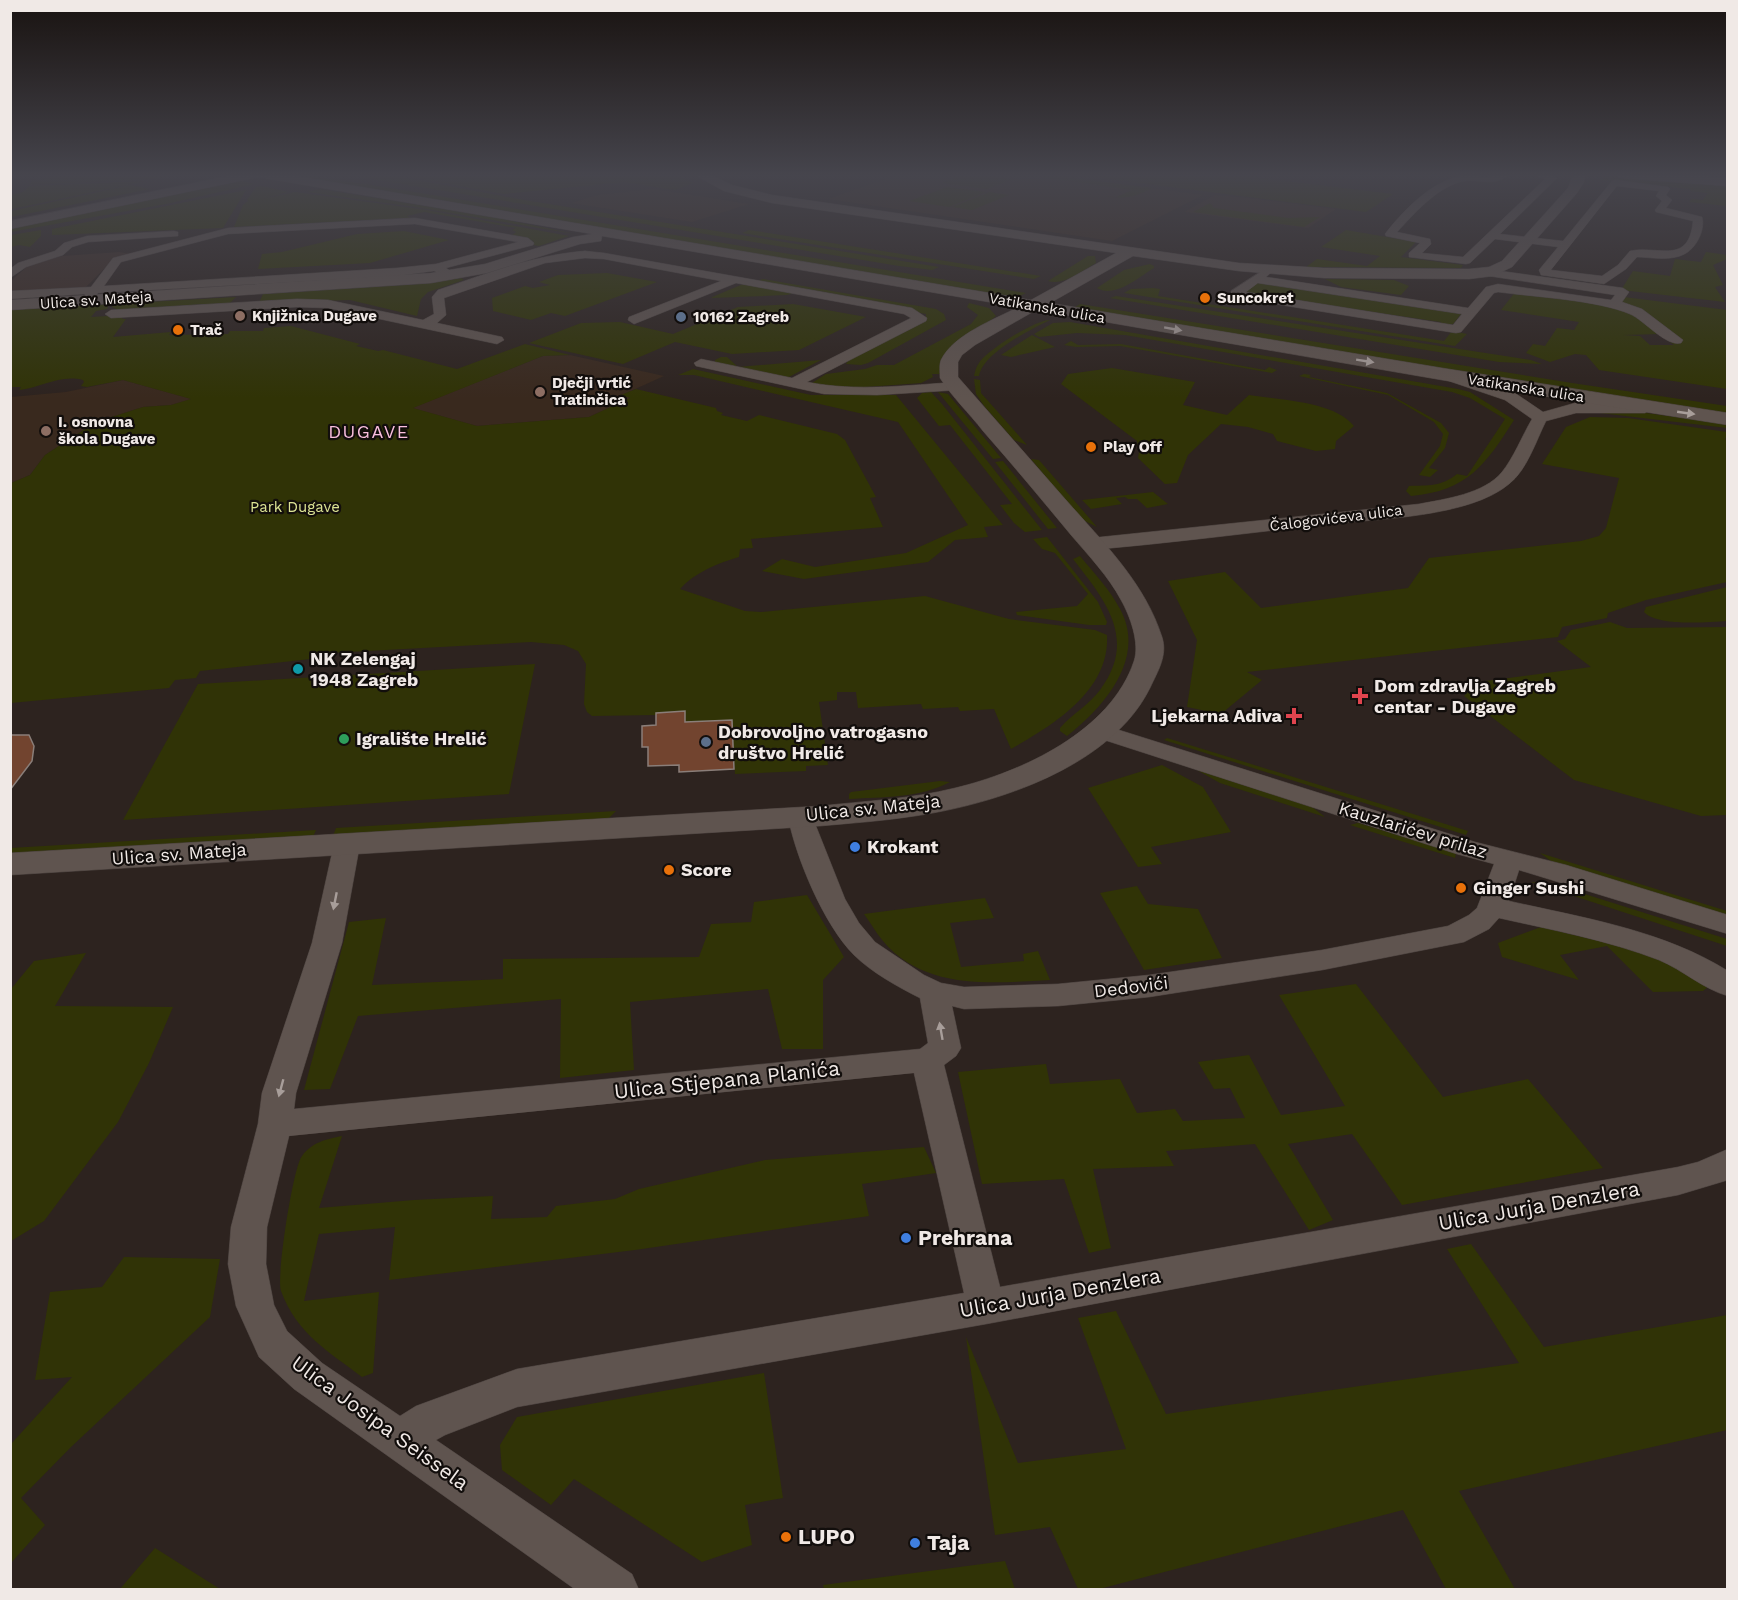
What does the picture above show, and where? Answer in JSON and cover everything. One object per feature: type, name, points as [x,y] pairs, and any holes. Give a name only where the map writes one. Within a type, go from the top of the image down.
[{"type":"street","points":[[10,275],[22,265],[59,253],[64,249]]},
{"type":"street","points":[[91,295],[117,260],[160,249]]},
{"type":"street","points":[[10,295],[91,295],[397,272],[436,267],[511,249]]},
{"type":"street","name":"Ulica sv. Mateja","points":[[111,314],[451,275],[501,264],[550,249]]},
{"type":"street","name":"Vatikanska ulica","points":[[696,249],[965,294],[1167,315],[1558,379],[1728,404]]},
{"type":"street","name":"Vatikanska ulica","points":[[770,249],[988,285],[1094,316],[1645,408],[1728,419]]},
{"type":"street","points":[[1082,249],[1096,253],[1107,269]]},
{"type":"street","points":[[1107,249],[1268,270],[1350,273],[1486,273],[1623,292],[1614,303]]},
{"type":"street","points":[[1420,249],[1413,255],[1459,262],[1468,260],[1480,249]]},
{"type":"street","points":[[1486,273],[1507,264],[1520,249]]},
{"type":"street","points":[[1561,249],[1545,273],[1600,280],[1622,267],[1634,253],[1681,254],[1686,249]]},
{"type":"street","points":[[701,363],[792,384],[840,392],[958,386],[966,359],[974,350],[1011,322],[1049,302],[1088,286],[1107,269],[1136,253]]},
{"type":"street","points":[[425,324],[440,315],[438,297],[442,293],[564,255],[596,254],[908,311],[921,318],[792,384]]},
{"type":"street","points":[[1107,269],[1152,262],[1222,265]]},
{"type":"street","points":[[436,267],[451,275]]},
{"type":"street","points":[[1268,270],[1234,294],[1456,329],[1490,290],[1498,288],[1614,303],[1637,312],[1676,340]]},
{"type":"street","points":[[1255,279],[1471,312]]},
{"type":"street","points":[[634,320],[734,280]]},
{"type":"street","points":[[988,285],[1088,286]]},
{"type":"street","points":[[965,294],[1001,308],[1011,322]]},
{"type":"street","name":"Ulica sv. Mateja","points":[[10,305],[91,295],[249,298],[328,304],[497,340]]},
{"type":"street","points":[[1122,303],[1167,315]]},
{"type":"street","points":[[1011,322],[1056,316],[1094,316]]},
{"type":"street","points":[[1442,374],[1513,397],[1540,418],[1575,408],[1645,408]]},
{"type":"street","name":"Ulica sv. Mateja","points":[[10,864],[801,817],[916,806],[964,796],[1008,782],[1064,757],[1117,715],[1131,696],[1149,660],[1149,639],[1134,599],[1091,544],[981,418],[958,386]]},
{"type":"street","name":"Čalogovićeva ulica","points":[[1091,544],[1249,529],[1411,509],[1463,500],[1505,480],[1540,418]]},
{"type":"street","name":"Kauzlarićev prilaz","points":[[1100,730],[1455,844],[1556,871],[1728,925]]},
{"type":"street","name":"Dedovići","points":[[801,817],[804,832],[819,871],[848,929],[865,949],[888,966],[934,992],[963,998],[1058,995],[1149,986],[1322,960],[1454,935],[1475,927],[1488,916],[1509,859]]},
{"type":"street","points":[[275,1124],[279,1093],[327,943],[347,844]]},
{"type":"street","points":[[1492,907],[1651,944],[1683,957],[1728,986]]},
{"type":"street","points":[[934,992],[945,1048],[927,1060],[986,1307]]},
{"type":"street","name":"Ulica Stjepana Planića","points":[[275,1124],[927,1060]]},
{"type":"street","name":"Ulica Josipa Seissela","points":[[275,1124],[249,1227],[247,1264],[255,1306],[273,1344],[308,1376],[616,1590]]},
{"type":"street","name":"Ulica Jurja Denzlera","points":[[400,1440],[431,1420],[517,1388],[986,1307],[1678,1181],[1706,1174],[1728,1163]]},
{"type":"shaded area","points":[[119,252],[131,254],[112,261],[86,287],[11,293],[11,281],[30,264],[62,256]]},
{"type":"shaded area","name":"Dječji vrtić Tratinčica","points":[[570,355],[664,376],[622,395],[631,398],[589,417],[477,426],[412,408],[543,356]]},
{"type":"shaded area","name":"I. osnovna škola Dugave","points":[[123,380],[192,399],[171,405],[143,407],[96,422],[45,455],[30,475],[11,483],[11,397],[66,392]]},
{"type":"green space","points":[[296,249],[419,249],[370,263],[258,269],[262,254]]},
{"type":"green space","points":[[720,249],[758,249],[1026,293],[1016,298]]},
{"type":"green space","points":[[794,249],[825,249],[939,267],[932,270]]},
{"type":"green space","points":[[841,249],[867,249],[1041,276],[1034,279]]},
{"type":"green space","points":[[1332,249],[1409,249],[1401,257],[1463,265],[1461,268],[1306,267],[1317,259],[1367,266],[1380,256]]},
{"type":"green space","points":[[1706,252],[1727,255],[1727,259],[1713,265],[1723,285],[1715,287],[1725,302],[1621,290],[1633,271],[1670,276],[1675,259],[1701,262]]},
{"type":"green space","points":[[1088,256],[1095,256],[1096,263],[1067,280],[1048,281]]},
{"type":"green space","points":[[1150,264],[1154,268],[1126,286],[1111,291],[1097,288],[1124,270]]},
{"type":"green space","points":[[607,273],[657,282],[565,316],[551,313],[531,320],[493,311],[492,298],[525,286],[533,288],[550,285],[539,282],[558,275]]},
{"type":"green space","points":[[461,278],[464,280],[428,292],[421,299],[417,316],[350,300],[259,303],[263,294],[419,284]]},
{"type":"green space","points":[[763,279],[936,309],[944,314],[946,320],[868,363],[846,364],[849,359],[923,321],[926,314],[756,281]]},
{"type":"green space","points":[[1325,279],[1394,280],[1409,286],[1401,295],[1341,287]]},
{"type":"green space","points":[[1257,282],[1461,314],[1453,324],[1440,325],[1441,322],[1242,293]]},
{"type":"green space","points":[[743,284],[794,293],[710,298]]},
{"type":"green space","points":[[1131,289],[1160,289],[1158,296],[1444,341],[1452,331],[1467,334],[1455,346],[1124,293]]},
{"type":"green space","points":[[1516,291],[1626,309],[1661,334],[1623,335],[1640,336],[1650,345],[1674,345],[1666,339],[1680,340],[1634,308],[1620,303],[1624,297],[1727,310],[1727,389],[1599,370],[1586,355],[1575,354],[1550,362],[1526,353],[1533,344],[1545,346],[1557,328],[1574,330],[1579,322],[1501,310]]},
{"type":"green space","points":[[1116,296],[1531,360],[1542,364],[1499,362],[1110,298]]},
{"type":"green space","points":[[236,297],[230,303],[146,308],[144,310],[119,310],[112,307],[114,304]]},
{"type":"green space","points":[[969,303],[989,308],[996,316],[974,334],[945,374],[932,374],[933,377],[921,383],[838,389],[812,383],[826,374],[865,369],[877,365],[894,365],[971,324],[978,315],[967,307]]},
{"type":"green space","name":"Park Dugave","points":[[109,304],[107,309],[96,311],[91,317],[125,315],[122,319],[126,319],[113,337],[171,332],[169,335],[228,334],[230,331],[263,331],[264,328],[291,326],[360,344],[356,346],[383,350],[457,369],[525,344],[570,355],[543,356],[413,408],[477,426],[589,417],[630,398],[621,395],[636,389],[716,408],[717,411],[723,413],[721,415],[747,421],[759,415],[837,434],[845,440],[876,497],[870,498],[883,527],[751,539],[753,548],[740,549],[739,557],[707,569],[680,589],[745,611],[761,612],[925,596],[1009,619],[1095,630],[1107,635],[1105,655],[1099,673],[1089,689],[1061,717],[1011,749],[994,709],[960,711],[958,707],[923,709],[921,704],[858,708],[856,692],[837,692],[837,700],[819,702],[828,765],[806,766],[806,771],[735,774],[731,720],[685,722],[685,711],[657,713],[656,715],[592,716],[587,712],[584,704],[586,664],[578,651],[564,645],[531,642],[330,653],[329,657],[200,671],[196,678],[175,680],[169,688],[11,703],[11,483],[30,475],[45,455],[96,422],[143,407],[171,405],[191,399],[123,380],[87,387],[81,386],[83,380],[66,379],[27,389],[19,390],[21,387],[11,387],[11,310]]},
{"type":"green space","points":[[793,304],[866,317],[799,350],[732,354],[675,342],[623,364],[529,343],[581,323],[620,322],[673,334],[738,307]]},
{"type":"green space","points":[[1080,304],[1727,406],[1727,416],[1072,309]]},
{"type":"green space","points":[[1050,320],[1008,343],[989,359],[982,367],[979,376],[974,376],[984,357],[1002,343],[1035,324]]},
{"type":"green space","points":[[1070,322],[1458,389],[1470,392],[1514,420],[1494,450],[1473,473],[1447,488],[1411,496],[1406,491],[1409,486],[1440,483],[1457,474],[1467,476],[1505,419],[1470,398],[1452,392],[1125,335],[1077,333],[1039,337],[1034,334],[1053,323]]},
{"type":"green space","points":[[1032,335],[1055,347],[1011,357],[1001,355]]},
{"type":"green space","points":[[1071,341],[1078,345],[1121,344],[1265,370],[1269,367],[1277,370],[1272,373],[1120,346],[1064,345]]},
{"type":"green space","points":[[727,357],[738,367],[821,360],[787,378],[715,364],[715,360]]},
{"type":"green space","points":[[1112,368],[1195,382],[1183,405],[1227,415],[1249,395],[1290,400],[1333,411],[1354,426],[1336,441],[1335,449],[1316,451],[1277,441],[1273,434],[1248,427],[1221,424],[1188,455],[1177,483],[1165,484],[1138,458],[1137,441],[1061,384],[1068,374]]},
{"type":"green space","points":[[693,369],[811,395],[896,395],[1003,525],[984,527],[988,537],[955,540],[928,562],[804,579],[762,571],[782,559],[815,567],[906,553],[968,525],[898,422],[694,375],[678,375]]},
{"type":"green space","points":[[1311,375],[1309,377],[1387,393],[1441,423],[1449,433],[1445,448],[1429,468],[1438,470],[1430,477],[1419,475],[1440,446],[1443,434],[1434,422],[1388,395],[1299,376]]},
{"type":"green space","points":[[974,379],[980,380],[981,393],[1027,445],[1014,440],[985,407],[976,394]]},
{"type":"green space","points":[[931,392],[1042,530],[1025,532],[1014,523],[1000,505],[1012,504],[950,425],[939,426],[917,398],[922,393]]},
{"type":"green space","points":[[938,392],[948,394],[1001,458],[993,459]]},
{"type":"green space","points":[[1624,410],[1727,424],[1727,428],[1600,413]]},
{"type":"green space","points":[[1590,417],[1628,418],[1727,432],[1727,438],[1725,438],[1728,446],[1727,582],[1646,600],[1608,613],[1607,618],[1562,627],[1558,637],[1247,672],[1262,680],[1221,714],[1187,707],[1197,640],[1168,581],[1225,572],[1261,608],[1408,588],[1429,558],[1581,541],[1599,536],[1606,528],[1619,478],[1542,464],[1566,427]]},
{"type":"green space","points":[[1031,459],[1039,460],[1097,527],[1081,519]]},
{"type":"green space","points":[[1003,461],[1057,528],[1048,529],[995,462]]},
{"type":"green space","points":[[1153,492],[1168,504],[1147,508],[1137,499],[1125,497],[1116,498],[1122,504],[1091,509],[1082,500]]},
{"type":"green space","points":[[1047,537],[1098,602],[1107,622],[1106,625],[1089,625],[1017,615],[1016,612],[1077,606],[1088,594],[1055,553],[1042,549],[1033,539]]},
{"type":"green space","points":[[1080,556],[1107,588],[1120,609],[1127,627],[1128,645],[1125,663],[1107,696],[1095,711],[1067,736],[1060,731],[1060,728],[1100,690],[1111,671],[1116,654],[1117,637],[1113,621],[1106,605],[1073,559]]},
{"type":"green space","points":[[1727,587],[1727,621],[1671,622],[1651,617],[1644,612],[1646,607]]},
{"type":"green space","points":[[1610,622],[1627,628],[1727,627],[1727,815],[1701,816],[1574,780],[1464,696],[1478,682],[1591,667],[1557,641],[1565,639],[1571,630]]},
{"type":"green space","name":"Igralište Hrelić","points":[[535,664],[509,794],[123,820],[198,684]]},
{"type":"green space","points":[[1167,738],[1468,831],[1466,835],[1164,740]]},
{"type":"green space","points":[[1162,765],[1203,787],[1231,832],[1151,847],[1162,864],[1138,867],[1088,788]]},
{"type":"green space","points":[[1195,769],[1312,807],[1325,817],[1220,783]]},
{"type":"green space","points":[[940,781],[950,782],[914,794],[849,799],[851,792]]},
{"type":"green space","points":[[616,811],[609,818],[601,820],[333,836],[336,828]]},
{"type":"green space","points":[[1358,823],[1456,853],[1455,858],[1350,825]]},
{"type":"green space","points":[[316,830],[313,837],[14,855],[10,848]]},
{"type":"green space","points":[[1540,853],[1727,911],[1727,917],[1551,861]]},
{"type":"green space","points":[[1531,882],[1553,884],[1727,939],[1727,946]]},
{"type":"green space","points":[[1137,886],[1148,904],[1198,909],[1222,958],[1144,970],[1100,893]]},
{"type":"green space","points":[[807,895],[844,957],[823,980],[823,1049],[782,1049],[768,989],[630,1002],[634,1070],[560,1078],[561,999],[358,1016],[330,1089],[304,1090],[349,922],[386,918],[372,985],[503,979],[503,959],[699,957],[711,924],[751,922],[754,902]]},
{"type":"green space","points":[[985,898],[994,918],[950,923],[961,967],[1024,961],[1023,954],[1038,951],[1050,980],[983,982],[939,976],[919,969],[900,957],[883,941],[864,914]]},
{"type":"green space","points":[[1541,927],[1640,951],[1709,986],[1703,991],[1653,992],[1607,946],[1560,955],[1579,980],[1502,957],[1498,943]]},
{"type":"green space","points":[[86,953],[55,1006],[173,1007],[149,1063],[118,1122],[44,1221],[11,1241],[11,989],[34,961]]},
{"type":"green space","points":[[1356,984],[1443,1097],[1528,1079],[1603,1168],[1402,1205],[1352,1134],[1288,1144],[1333,1220],[1309,1230],[1255,1144],[1166,1151],[1174,1166],[1093,1169],[1111,1248],[1089,1253],[1064,1179],[982,1184],[958,1072],[1046,1064],[1050,1084],[1120,1079],[1137,1113],[1175,1109],[1183,1121],[1245,1118],[1230,1088],[1214,1089],[1198,1062],[1249,1055],[1281,1115],[1345,1106],[1279,995]]},
{"type":"green space","points":[[342,1136],[319,1208],[493,1196],[491,1219],[547,1217],[556,1206],[615,1199],[639,1189],[765,1160],[924,1147],[936,1173],[862,1184],[869,1216],[635,1250],[389,1280],[395,1227],[319,1234],[304,1301],[379,1292],[373,1373],[362,1377],[326,1350],[305,1330],[288,1306],[281,1291],[280,1282],[286,1223],[298,1164],[310,1147]]},
{"type":"green space","points":[[1471,1244],[1544,1347],[1727,1315],[1727,1430],[1459,1491],[1515,1589],[1446,1589],[1403,1510],[1099,1589],[1078,1589],[1050,1527],[995,1535],[966,1337],[1018,1463],[1126,1449],[1078,1318],[1116,1311],[1166,1414],[1519,1363],[1447,1249]]},
{"type":"green space","points":[[124,1257],[220,1259],[210,1317],[71,1447],[21,1498],[45,1525],[11,1563],[11,1444],[72,1377],[35,1380],[50,1292],[102,1287]]},
{"type":"green space","points":[[764,1373],[783,1498],[745,1505],[752,1545],[702,1562],[574,1479],[551,1505],[502,1470],[500,1445],[517,1417]]},
{"type":"green space","points":[[155,1548],[220,1589],[120,1589]]},
{"type":"green space","points":[[1005,1561],[1015,1589],[824,1589],[823,1585]]},
{"type":"building","name":"Dobrovoljno vatrogasno društvo Hrelić","points":[[685,711],[685,722],[732,720],[734,769],[679,772],[679,765],[648,766],[648,747],[642,747],[642,726],[656,725],[656,713]]},
{"type":"building","points":[[10,735],[29,735],[34,746],[32,761],[10,790]]},
{"type":"place","name":"Suncokret","points":[[1205,298]]},
{"type":"place","name":"Knjižnica Dugave","points":[[240,316]]},
{"type":"place","name":"10162 Zagreb","points":[[681,317]]},
{"type":"place","name":"Trač","points":[[178,330]]},
{"type":"place","name":"Dječji vrtić Tratinčica","points":[[540,392]]},
{"type":"place","name":"I. osnovna škola Dugave","points":[[46,431]]},
{"type":"place","name":"Play Off","points":[[1091,447]]},
{"type":"place","name":"NK Zelengaj 1948 Zagreb","points":[[298,669]]},
{"type":"place","name":"Dom zdravlja Zagreb centar - Dugave","points":[[1360,696]]},
{"type":"place","name":"Ljekarna Adiva","points":[[1294,716]]},
{"type":"place","name":"Igralište Hrelić","points":[[344,739]]},
{"type":"place","name":"Dobrovoljno vatrogasno društvo Hrelić","points":[[706,742]]},
{"type":"place","name":"Krokant","points":[[855,847]]},
{"type":"place","name":"Score","points":[[669,870]]},
{"type":"place","name":"Ginger Sushi","points":[[1461,888]]},
{"type":"place","name":"Prehrana","points":[[906,1238]]},
{"type":"place","name":"LUPO","points":[[786,1537]]},
{"type":"place","name":"Taja","points":[[915,1543]]},
{"type":"district","name":"DUGAVE","points":[[369,432]]}]
